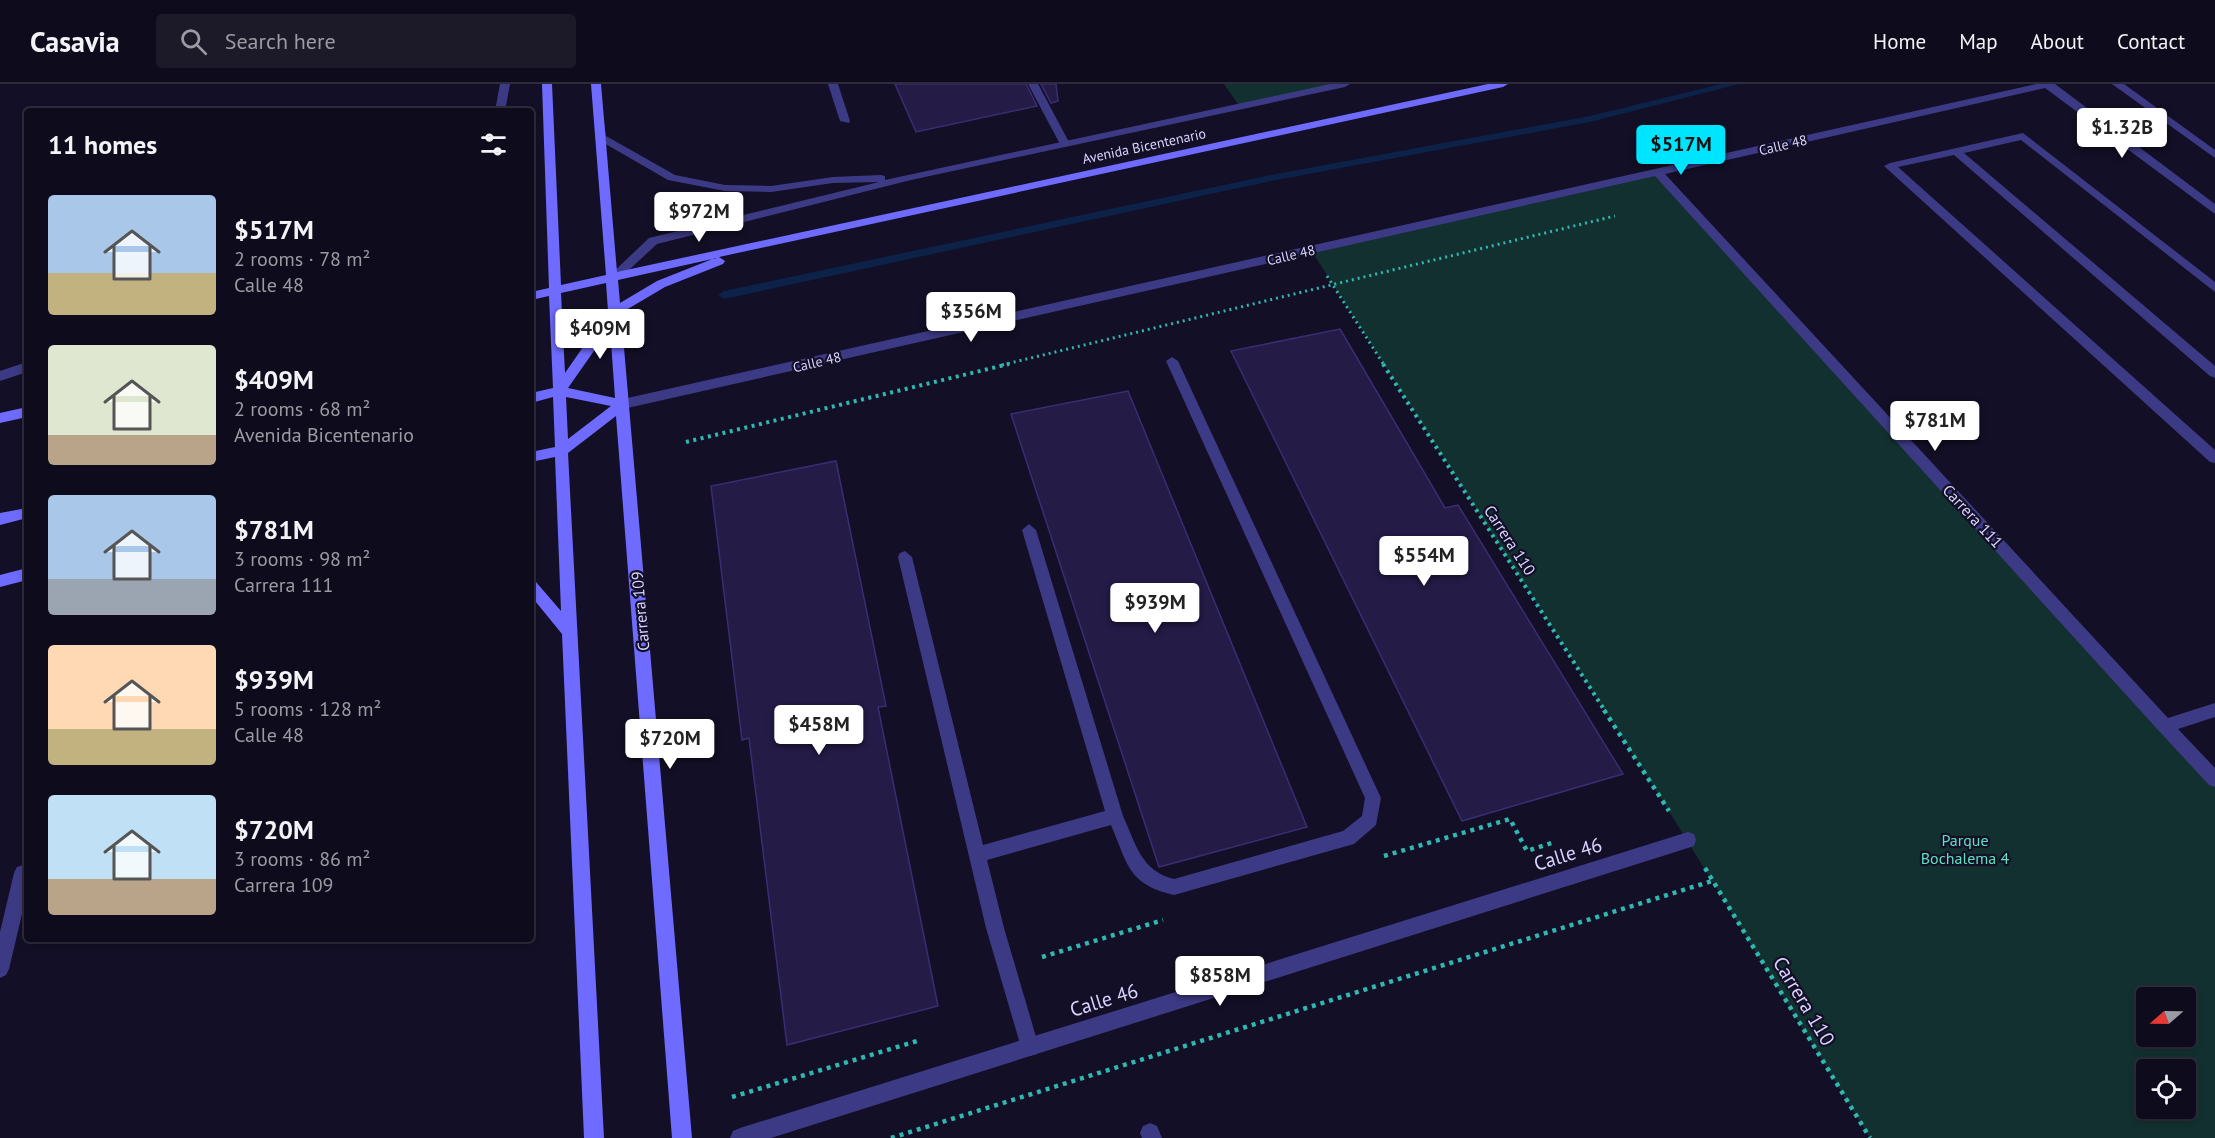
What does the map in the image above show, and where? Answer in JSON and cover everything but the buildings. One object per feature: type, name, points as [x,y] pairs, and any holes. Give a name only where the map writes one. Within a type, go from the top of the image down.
[{"type":"main road","points":[[547,84],[569,631],[594,1138]]},
{"type":"main road","name":"Carrera 109","points":[[596,84],[682,1138]]},
{"type":"main road","name":"Avenida Bicentenario","points":[[613,278],[791,237],[1503,84]]},
{"type":"main road","name":"Avenida Bicentenario","points":[[560,391],[615,311],[661,284],[791,237]]},
{"type":"main road","points":[[534,295],[613,278]]},
{"type":"main road","name":"Calle 48","points":[[534,397],[560,391],[623,405]]},
{"type":"main road","points":[[534,456],[562,451],[623,405]]},
{"type":"main road","points":[[0,418],[24,413]]},
{"type":"main road","points":[[0,519],[24,514]]},
{"type":"main road","points":[[0,581],[24,575]]},
{"type":"main road","points":[[534,589],[569,631]]},
{"type":"street","points":[[501,108],[505,84]]},
{"type":"street","points":[[833,84],[845,121]]},
{"type":"street","points":[[1033,84],[1065,144]]},
{"type":"street","points":[[613,278],[653,241],[911,177],[1345,84]]},
{"type":"street","points":[[2048,84],[2215,210]]},
{"type":"street","name":"Calle 48","points":[[623,405],[2048,84]]},
{"type":"street","points":[[2117,84],[2215,155]]},
{"type":"street","points":[[598,108],[600,137],[672,178],[725,188],[771,189],[833,180],[911,177]]},
{"type":"street","points":[[2215,288],[2023,135],[1890,166],[2215,458]]},
{"type":"street","points":[[1956,151],[2215,373]]},
{"type":"street","name":"Carrera 111","points":[[1658,173],[2215,780]]},
{"type":"street","points":[[1029,530],[1115,816],[1137,866],[1154,882],[1174,887],[1347,838],[1370,820],[1373,798],[1172,361]]},
{"type":"street","points":[[0,376],[24,368]]},
{"type":"street","points":[[905,556],[995,928],[1030,1047]]},
{"type":"street","points":[[2165,726],[2215,710]]},
{"type":"street","points":[[978,855],[1115,816]]},
{"type":"street","name":"Calle 46","points":[[740,1138],[1688,840]]},
{"type":"street","points":[[0,969],[23,873]]},
{"type":"path","points":[[686,442],[1624,213]]},
{"type":"path","name":"Carrera 110","points":[[1333,285],[1667,808],[1657,812]]},
{"type":"path","points":[[1373,859],[1510,819],[1527,851],[1560,841]]},
{"type":"path","name":"Carrera 110","points":[[891,1138],[1712,881],[1870,1138]]},
{"type":"path","points":[[1045,967],[1042,956],[1168,919]]},
{"type":"path","points":[[732,1097],[927,1038]]},
{"type":"green space","points":[[1224,84],[1345,84],[1240,107]]},
{"type":"green space","name":"Parque Bochalema 4","points":[[1658,173],[2215,780],[2215,1138],[1870,1138],[1667,808],[1311,250]]},
{"type":"waterway","points":[[724,295],[1276,177],[1590,119],[1734,84]]}]
